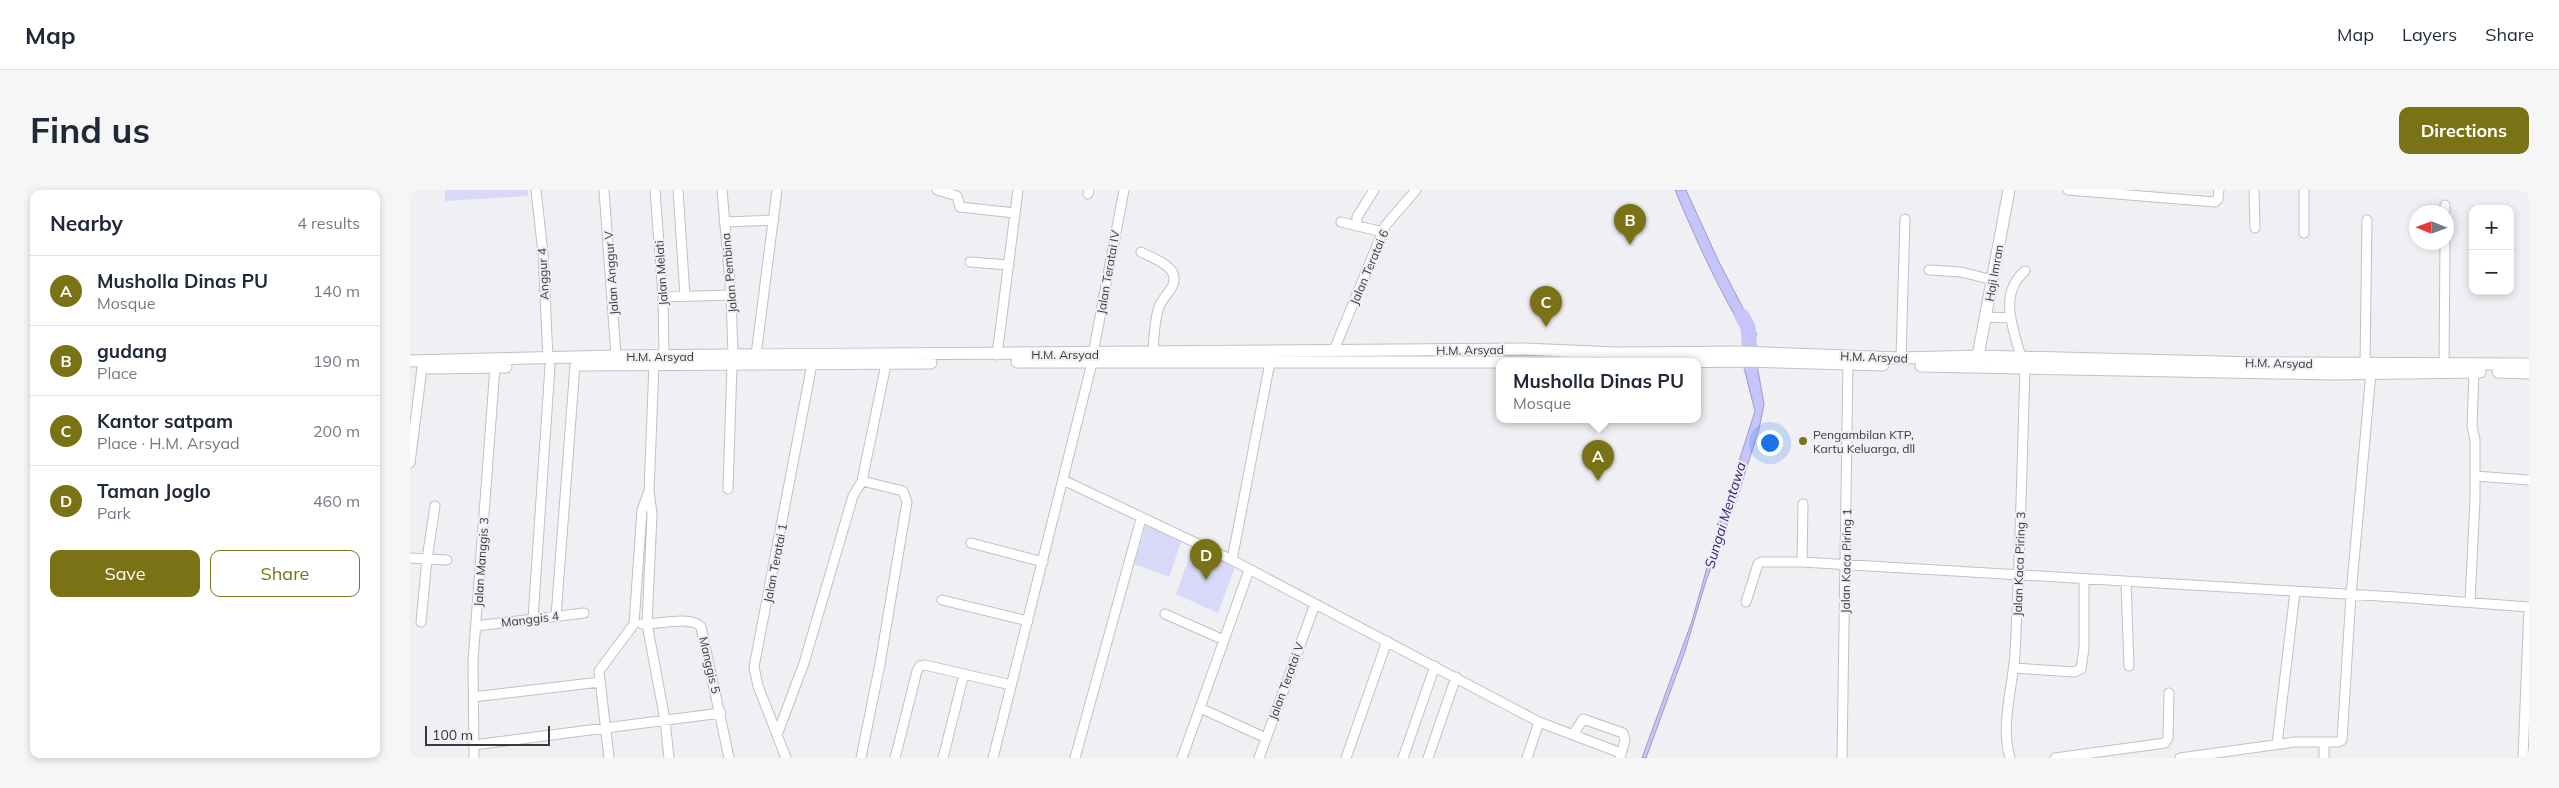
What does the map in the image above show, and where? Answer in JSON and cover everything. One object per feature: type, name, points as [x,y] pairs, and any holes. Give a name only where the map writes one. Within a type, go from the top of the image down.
[{"type":"street","name":"Anggur 4","points":[[533,619],[549,362],[543,253],[536,190]]},
{"type":"street","name":"Jalan Anggur V","points":[[604,190],[616,356]]},
{"type":"street","name":"Jalan Melati","points":[[655,190],[663,298],[664,356]]},
{"type":"street","points":[[678,190],[685,296]]},
{"type":"street","name":"Jalan Pembina","points":[[722,190],[731,295],[733,360],[728,488]]},
{"type":"street","points":[[756,355],[777,190]]},
{"type":"street","points":[[937,190],[957,196],[960,207],[1015,212]]},
{"type":"street","points":[[997,355],[1018,190]]},
{"type":"street","name":"Jalan Teratai IV","points":[[993,758],[1092,358],[1124,190]]},
{"type":"street","points":[[1357,226],[1358,217],[1374,190]]},
{"type":"street","name":"Jalan Teratai 6","points":[[1334,350],[1383,232],[1416,190]]},
{"type":"street","name":"Haji Imran","points":[[1978,356],[2009,190]]},
{"type":"street","points":[[2068,190],[2215,202],[2218,199],[2219,190]]},
{"type":"street","points":[[2254,190],[2255,228]]},
{"type":"street","points":[[2304,190],[2304,233]]},
{"type":"street","points":[[1901,358],[1905,219]]},
{"type":"street","points":[[724,222],[774,220]]},
{"type":"street","points":[[2180,758],[2255,753],[2277,744],[2339,742],[2342,740],[2368,368],[2367,220]]},
{"type":"street","points":[[1341,222],[1383,232]]},
{"type":"street","points":[[2444,368],[2445,250]]},
{"type":"street","points":[[1141,252],[1170,267],[1175,275],[1173,286],[1159,306],[1153,353]]},
{"type":"street","points":[[970,262],[1009,266]]},
{"type":"street","points":[[1929,270],[1961,272],[1993,280]]},
{"type":"street","points":[[2021,357],[2011,318],[2010,293],[2015,280],[2025,272]]},
{"type":"street","points":[[663,298],[731,295]]},
{"type":"street","points":[[1986,317],[2011,318]]},
{"type":"street","name":"H.M. Arsyad","points":[[410,368],[495,367],[616,356],[664,356],[733,360],[756,355],[776,360],[812,364],[886,364],[1092,358],[1271,357],[1334,350],[1741,357],[1848,364],[2025,369],[2110,365],[2444,368],[2529,364]]},
{"type":"street","name":"H.M. Arsyad","points":[[410,361],[549,362],[575,365],[997,355],[1092,358],[1153,353],[1496,360]]},
{"type":"street","name":"H.M. Arsyad","points":[[1759,358],[1978,356],[2021,357],[2110,365]]},
{"type":"street","points":[[1232,560],[1271,357]]},
{"type":"street","name":"H.M. Arsyad","points":[[1701,360],[1741,357]]},
{"type":"street","points":[[654,364],[649,491],[652,514],[647,624],[665,720],[669,758]]},
{"type":"street","name":"Jalan Teratai 1","points":[[786,758],[758,686],[754,667],[812,364]]},
{"type":"street","points":[[777,735],[804,663],[853,496],[862,481],[886,364]]},
{"type":"street","name":"Jalan Kaca Piring 1","points":[[1842,758],[1848,364]]},
{"type":"street","points":[[556,616],[575,365]]},
{"type":"street","name":"Jalan Manggis 3","points":[[474,758],[473,697],[476,626],[495,367]]},
{"type":"street","points":[[410,463],[422,368]]},
{"type":"street","name":"H.M. Arsyad","points":[[2444,368],[2474,372],[2529,372]]},
{"type":"street","name":"Jalan Kaca Piring 3","points":[[2010,758],[2008,716],[2014,668],[2019,576],[2025,369]]},
{"type":"street","points":[[2470,602],[2475,476],[2475,439],[2472,427],[2474,372]]},
{"type":"street","points":[[2475,476],[2529,480]]},
{"type":"street","points":[[1063,480],[1141,519],[1232,560],[1539,722],[1574,735],[1620,756],[1625,740],[1623,733],[1583,720],[1574,735]]},
{"type":"street","points":[[861,758],[878,673],[907,502],[903,491],[862,481]]},
{"type":"street","points":[[609,758],[600,668],[634,624],[642,510],[649,491]]},
{"type":"street","points":[[1802,504],[1802,562]]},
{"type":"street","points":[[421,622],[427,559],[435,506]]},
{"type":"street","points":[[1075,758],[1141,519]]},
{"type":"street","points":[[971,543],[1043,562]]},
{"type":"street","points":[[410,558],[447,560]]},
{"type":"street","points":[[1746,602],[1758,564],[1761,562],[1802,562],[2529,607],[2523,758]]},
{"type":"street","points":[[1182,758],[1249,570]]},
{"type":"street","points":[[2014,668],[2074,672],[2081,670],[2084,648],[2084,580]]},
{"type":"street","points":[[2126,582],[2129,666]]},
{"type":"street","points":[[2277,744],[2294,592]]},
{"type":"street","points":[[942,600],[1028,621]]},
{"type":"street","name":"Jalan Teratai V","points":[[1258,758],[1316,604]]},
{"type":"street","name":"Manggis 4","points":[[476,626],[584,612]]},
{"type":"street","points":[[1165,614],[1224,640]]},
{"type":"street","name":"Manggis 5","points":[[634,624],[684,621],[698,624],[707,648],[729,758]]},
{"type":"street","points":[[1346,758],[1387,641]]},
{"type":"street","points":[[895,758],[918,668],[925,665],[1011,685]]},
{"type":"street","points":[[1403,758],[1435,666]]},
{"type":"street","points":[[943,758],[964,674]]},
{"type":"street","points":[[1428,758],[1456,677]]},
{"type":"street","points":[[473,697],[600,682]]},
{"type":"street","points":[[2055,758],[2165,743],[2168,738],[2169,693]]},
{"type":"street","points":[[1200,708],[1266,738]]},
{"type":"street","points":[[474,745],[721,713]]},
{"type":"street","points":[[1526,758],[1539,722]]},
{"type":"street","points":[[2324,742],[2324,758]]},
{"type":"shaded area","points":[[445,190],[528,190],[528,196],[445,201]]},
{"type":"shaded area","points":[[1146,525],[1181,542],[1169,577],[1134,564]]},
{"type":"shaded area","points":[[1193,547],[1235,567],[1218,613],[1176,594]]},
{"type":"water","points":[[1675,190],[1686,190],[1718,260],[1757,335],[1746,335],[1726,300]]},
{"type":"water","name":"Sungai Mentawa","points":[[1743,364],[1757,365],[1764,404],[1759,429],[1736,501],[1706,581],[1685,651],[1646,758],[1642,758],[1692,621],[1720,521],[1755,411]]},
{"type":"waterway","name":"Sungai Mentawa","points":[[1742,316],[1748,327],[1751,366]]},
{"type":"place","name":"gudang","points":[[1630,245]]},
{"type":"place","name":"Kantor satpam","points":[[1546,327]]},
{"type":"place","name":"Pengambilan KTP, Kartu Keluarga, dll","points":[[1803,441]]},
{"type":"place","name":"Musholla Dinas PU","points":[[1598,481]]},
{"type":"place","name":"Taman Joglo","points":[[1206,580]]}]
